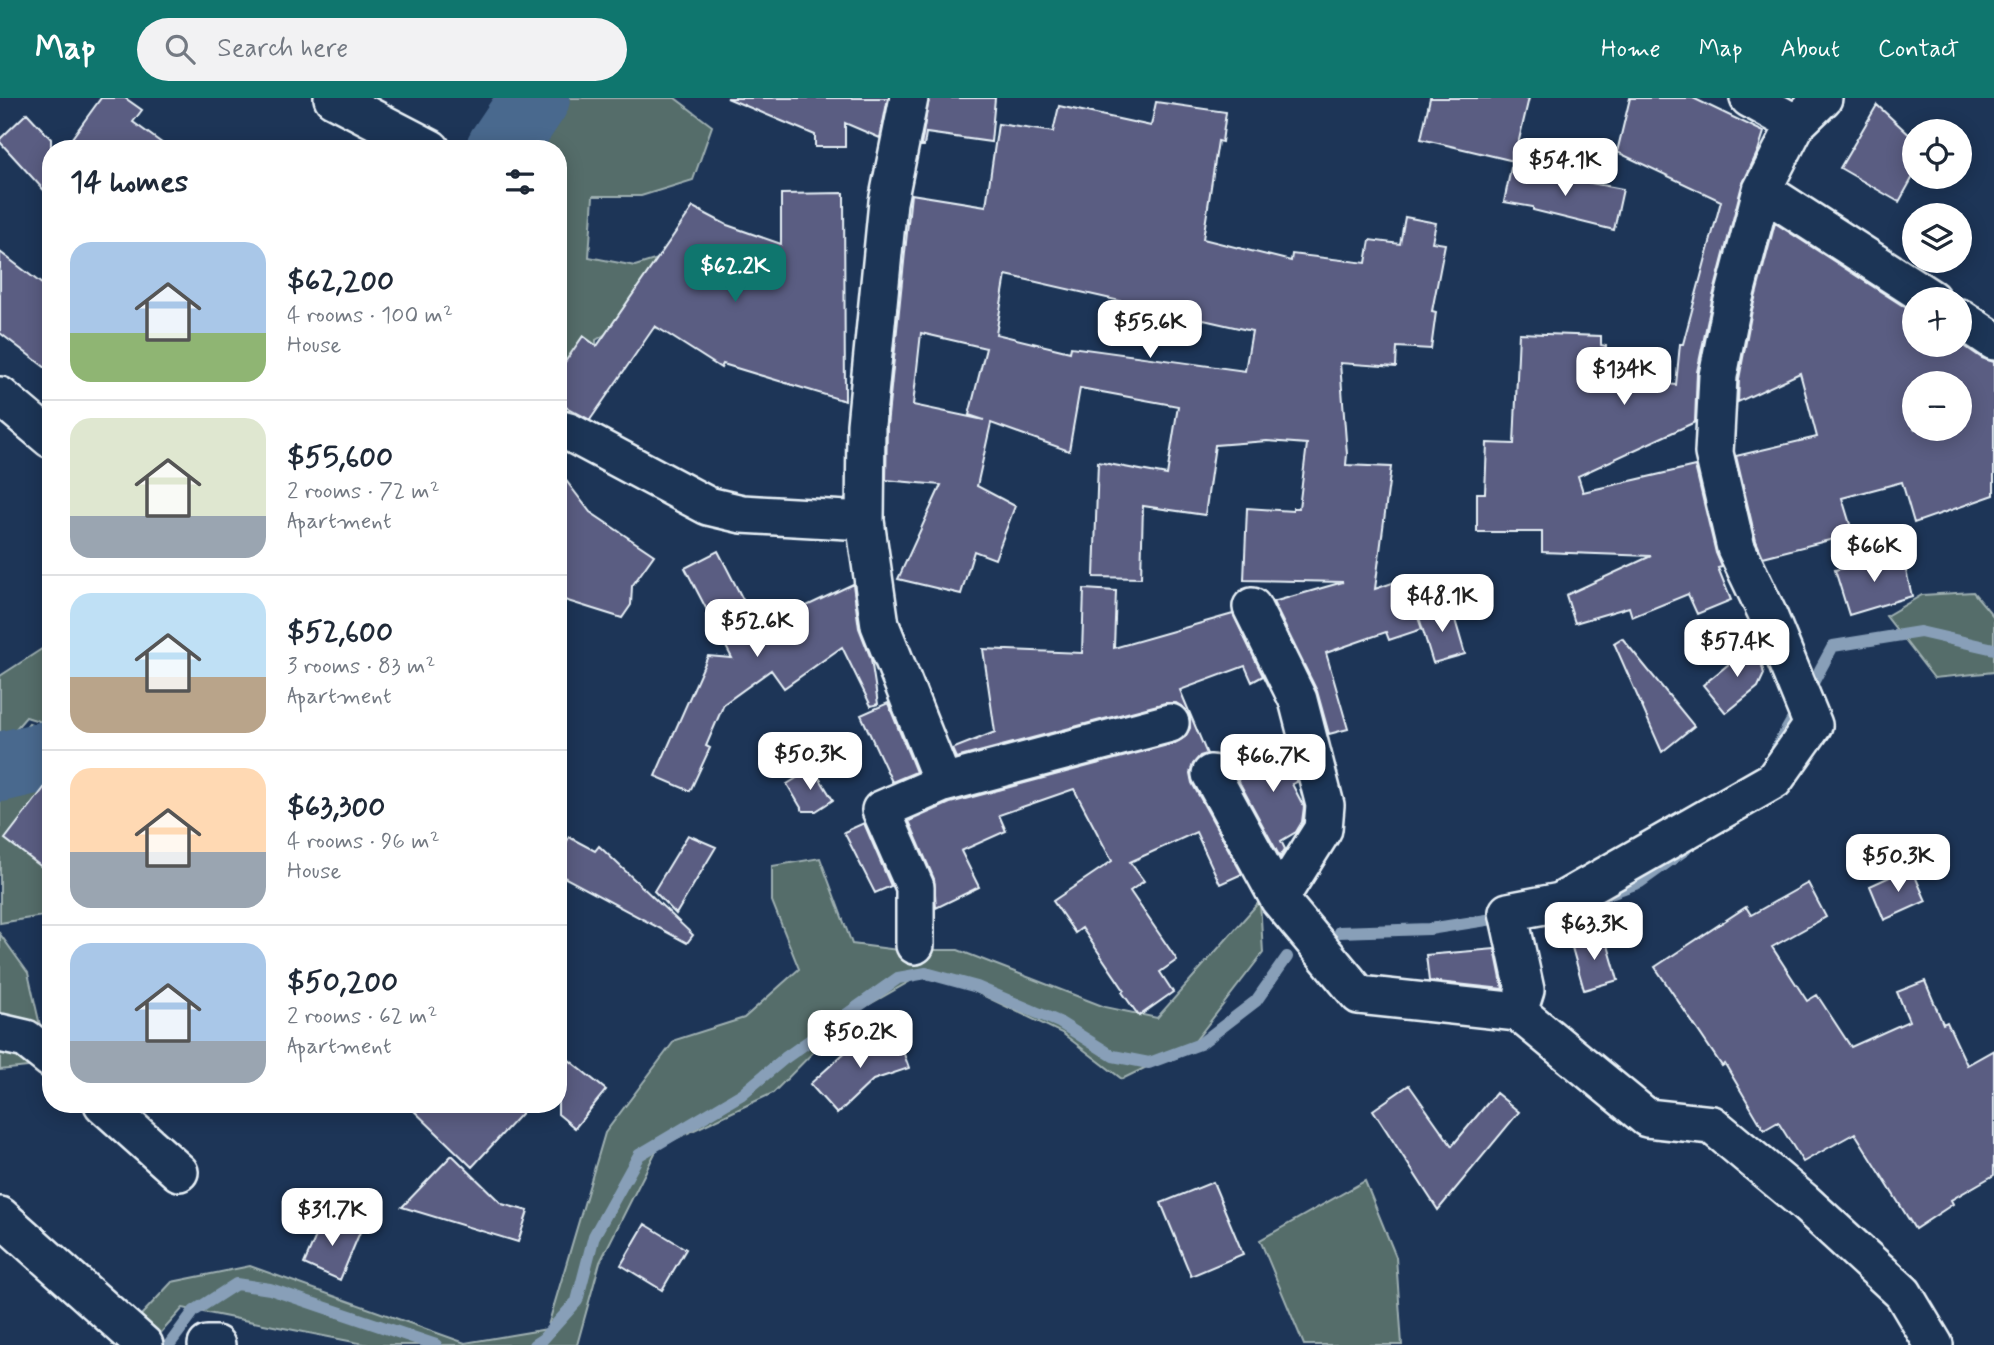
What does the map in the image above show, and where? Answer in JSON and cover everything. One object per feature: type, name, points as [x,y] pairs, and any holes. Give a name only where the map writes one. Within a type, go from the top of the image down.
[{"type":"street","points":[[333,98],[414,140]]},
{"type":"street","points":[[909,98],[888,202],[866,425],[866,521],[880,625],[943,783]]},
{"type":"street","points":[[1749,98],[1796,124]]},
{"type":"street","points":[[1518,1012],[1525,990],[1508,912],[1560,902],[1774,779],[1812,725],[1768,615],[1736,548],[1714,453],[1718,376],[1732,305],[1762,190],[1796,124],[1823,98]]},
{"type":"street","points":[[1762,190],[1912,287]]},
{"type":"street","points":[[1972,326],[1994,341]]},
{"type":"street","points":[[0,396],[42,431]]},
{"type":"street","points":[[567,431],[708,506],[742,514],[866,521]]},
{"type":"street","points":[[1252,607],[1298,700],[1325,805],[1323,829],[1279,899]]},
{"type":"street","points":[[915,945],[915,887],[881,810],[943,783],[1170,723]]},
{"type":"street","points":[[1211,774],[1279,899],[1359,995],[1518,1012],[1647,1118],[1712,1125],[1803,1201],[1903,1293],[1934,1345]]},
{"type":"street","points":[[0,1033],[26,1039],[42,1052]]},
{"type":"street","points":[[113,1113],[179,1172]]},
{"type":"street","points":[[0,1216],[144,1345]]},
{"type":"street","points":[[207,1345],[216,1345]]},
{"type":"green space","points":[[552,98],[675,98],[712,126],[693,180],[641,196],[593,196],[589,257],[635,266],[700,246],[682,332],[624,323],[596,340],[598,389],[567,399],[567,140],[533,140],[551,109]]},
{"type":"green space","points":[[1973,592],[1994,617],[1994,672],[1934,678],[1886,616],[1922,595]]},
{"type":"green space","points":[[42,649],[42,722],[26,717],[0,747],[0,676]]},
{"type":"green space","points":[[29,723],[42,728],[42,916],[0,923],[0,758]]},
{"type":"green space","points":[[820,858],[852,944],[898,950],[958,950],[1105,1007],[1157,1018],[1260,901],[1263,953],[1192,1045],[1122,1079],[1062,1033],[930,970],[849,1016],[773,1093],[658,1147],[600,1262],[577,1345],[369,1345],[183,1308],[150,1345],[113,1345],[172,1282],[250,1266],[465,1343],[547,1329],[605,1133],[675,1040],[744,1018],[799,969],[772,901],[772,866]]},
{"type":"green space","points":[[0,934],[28,973],[42,1034],[42,1065],[0,1070]]},
{"type":"green space","points":[[1365,1181],[1396,1257],[1402,1345],[1304,1345],[1260,1240]]},
{"type":"building","points":[[101,98],[125,98],[142,110],[133,122],[158,140],[71,140]]},
{"type":"building","points":[[727,98],[888,98],[880,138],[845,123],[845,147],[815,147],[815,135]]},
{"type":"building","points":[[929,98],[995,98],[991,142],[926,133],[924,146],[921,146]]},
{"type":"building","points":[[1430,98],[1529,98],[1514,161],[1421,139]]},
{"type":"building","points":[[1630,98],[1693,98],[1764,132],[1742,185],[1712,300],[1697,372],[1695,422],[1578,476],[1583,492],[1695,466],[1716,553],[1722,567],[1718,568],[1731,600],[1697,614],[1688,594],[1632,617],[1629,607],[1575,623],[1566,595],[1651,556],[1542,552],[1542,532],[1477,532],[1477,493],[1485,493],[1487,443],[1514,444],[1519,333],[1601,336],[1601,345],[1606,346],[1603,377],[1676,385],[1680,344],[1683,344],[1721,201],[1617,152]]},
{"type":"building","points":[[1156,102],[1226,112],[1222,142],[1218,141],[1203,239],[1291,261],[1292,254],[1366,263],[1370,240],[1400,244],[1405,217],[1436,223],[1432,242],[1445,244],[1432,311],[1436,312],[1431,349],[1397,347],[1396,367],[1340,363],[1346,465],[1391,467],[1375,589],[1404,579],[1422,629],[1389,640],[1386,632],[1326,653],[1348,729],[1329,734],[1317,691],[1273,602],[1343,582],[1244,580],[1247,508],[1293,511],[1293,508],[1299,508],[1307,444],[1267,441],[1215,445],[1205,515],[1143,506],[1141,578],[1094,577],[1098,462],[1167,475],[1178,406],[1080,388],[1069,451],[991,423],[977,486],[1015,506],[995,559],[974,551],[961,594],[898,579],[941,485],[886,480],[887,426],[911,194],[986,206],[998,124],[1053,132],[1059,106],[1151,126]],"holes":[[[1006,275],[1252,331],[1245,371],[1071,347],[1070,352],[996,334]],[[921,333],[986,348],[969,415],[984,420],[913,405]]]},
{"type":"building","points":[[1877,105],[1902,128],[1902,189],[1906,189],[1899,202],[1840,168]]},
{"type":"building","points":[[27,113],[51,139],[42,140],[42,188],[0,142]]},
{"type":"building","points":[[1511,168],[1623,189],[1614,230],[1533,210],[1533,207],[1504,202]]},
{"type":"building","points":[[844,193],[845,401],[723,364],[721,368],[655,326],[590,420],[567,408],[567,359],[583,336],[597,346],[693,207],[727,225],[781,244],[781,194]]},
{"type":"building","points":[[1775,223],[1902,305],[1902,357],[1972,357],[1972,351],[1994,362],[1994,495],[1914,523],[1902,482],[1842,498],[1853,534],[1763,557],[1756,541],[1736,456],[1817,437],[1800,373],[1738,402],[1739,379],[1752,310]]},
{"type":"building","points":[[0,252],[42,284],[42,365],[0,333]]},
{"type":"building","points":[[567,482],[590,512],[654,555],[632,586],[631,605],[622,618],[567,601]]},
{"type":"building","points":[[718,551],[758,629],[853,584],[859,628],[871,659],[878,704],[871,706],[842,647],[784,688],[771,670],[724,704],[706,746],[710,748],[690,791],[655,776],[708,656],[732,658],[685,568]]},
{"type":"building","points":[[1902,554],[1912,596],[1849,615],[1835,570]]},
{"type":"building","points":[[1084,589],[1116,591],[1114,648],[1233,614],[1263,676],[1252,682],[1245,666],[1180,690],[1207,754],[1200,756],[1193,764],[1190,773],[1192,783],[1242,874],[1220,884],[1196,832],[1130,862],[1144,881],[1130,891],[1177,960],[1160,972],[1173,992],[1139,1016],[1082,928],[1075,933],[1053,901],[1112,861],[1074,789],[999,815],[1006,831],[961,851],[979,887],[936,908],[934,879],[909,821],[950,803],[1175,743],[1185,737],[1190,728],[1190,717],[1184,708],[1176,703],[1165,703],[956,758],[952,749],[995,732],[983,649],[1082,653]]},
{"type":"building","points":[[1451,606],[1465,654],[1433,663],[1418,614]]},
{"type":"building","points":[[1622,638],[1694,726],[1662,752],[1614,643]]},
{"type":"building","points":[[1756,642],[1764,674],[1758,687],[1726,713],[1703,685]]},
{"type":"building","points":[[888,703],[916,772],[892,782],[861,715]]},
{"type":"building","points":[[1287,743],[1297,782],[1292,784],[1304,807],[1302,822],[1296,832],[1281,841],[1285,849],[1280,857],[1232,769]]},
{"type":"building","points":[[813,768],[833,800],[816,811],[803,811],[787,784]]},
{"type":"building","points":[[42,791],[42,867],[5,839]]},
{"type":"building","points":[[864,823],[891,886],[875,893],[844,832]]},
{"type":"building","points":[[688,835],[716,847],[676,914],[654,891]]},
{"type":"building","points":[[569,837],[595,851],[599,846],[693,935],[687,943],[567,879]]},
{"type":"building","points":[[1911,867],[1926,901],[1884,920],[1870,886]]},
{"type":"building","points":[[1808,883],[1826,917],[1772,947],[1807,1001],[1817,995],[1851,1047],[1909,1021],[1897,992],[1925,981],[1943,1024],[1947,1022],[1967,1065],[1994,1050],[1994,1175],[1951,1200],[1953,1204],[1915,1229],[1855,1133],[1803,1162],[1778,1122],[1764,1130],[1725,1064],[1722,1066],[1655,967],[1746,907],[1751,915]]},
{"type":"building","points":[[1605,935],[1618,980],[1584,990],[1571,944]]},
{"type":"building","points":[[1495,949],[1503,989],[1429,981],[1426,955]]},
{"type":"building","points":[[896,1032],[909,1068],[873,1080],[837,1114],[810,1084],[850,1048]]},
{"type":"building","points":[[567,1058],[606,1090],[575,1128],[558,1114],[567,1113]]},
{"type":"building","points":[[1409,1085],[1452,1146],[1496,1093],[1519,1112],[1438,1210],[1373,1110]]},
{"type":"building","points":[[416,1113],[522,1113],[472,1167]]},
{"type":"building","points":[[452,1155],[502,1204],[528,1211],[518,1242],[402,1207]]},
{"type":"building","points":[[1213,1182],[1243,1254],[1191,1276],[1161,1203]]},
{"type":"building","points":[[324,1217],[360,1232],[340,1280],[304,1264]]},
{"type":"building","points":[[645,1224],[686,1249],[662,1290],[621,1265]]},
{"type":"waterway","points":[[507,140],[535,98]]},
{"type":"waterway","points":[[1808,692],[1833,646],[1920,632],[1994,649]]},
{"type":"waterway","points":[[1777,747],[1799,708]]},
{"type":"waterway","points":[[0,767],[42,757]]},
{"type":"waterway","points":[[1602,896],[1640,882],[1686,849]]},
{"type":"waterway","points":[[1339,932],[1429,929],[1506,917]]},
{"type":"waterway","points":[[534,1345],[543,1339],[577,1301],[594,1236],[639,1155],[742,1094],[785,1058],[898,978],[926,973],[977,987],[1059,1022],[1113,1056],[1149,1063],[1200,1044],[1256,1001],[1287,957]]},
{"type":"waterway","points":[[169,1345],[194,1311],[236,1284],[270,1289],[436,1345]]}]
